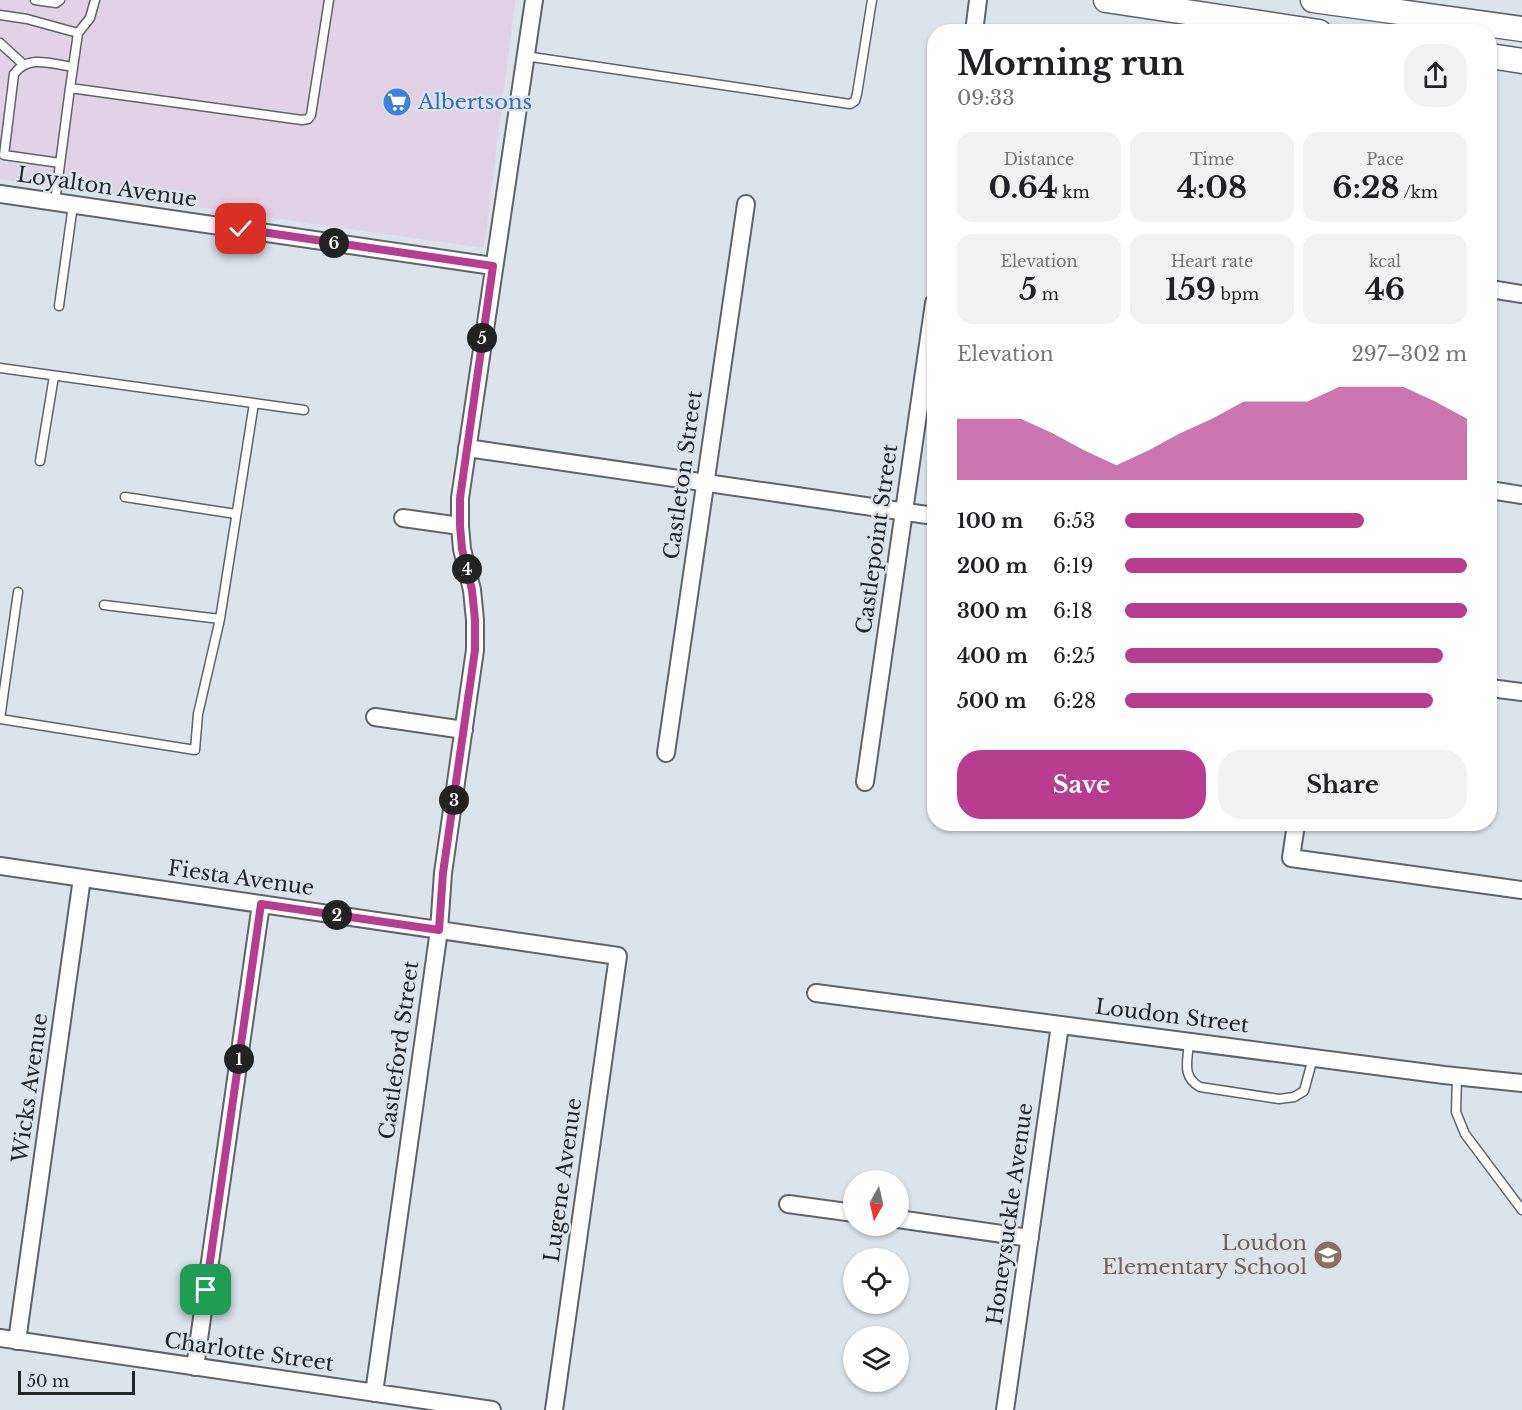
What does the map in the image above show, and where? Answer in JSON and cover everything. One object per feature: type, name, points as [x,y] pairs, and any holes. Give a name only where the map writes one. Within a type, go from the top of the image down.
[{"type":"main road","points":[[1106,0],[1265,24]]},
{"type":"main road","points":[[1191,13],[1306,13],[1320,0],[1487,24]]},
{"type":"main road","points":[[1497,25],[1522,29]]},
{"type":"main road","points":[[1497,57],[1522,61]]},
{"type":"street","name":"Castleford Street","points":[[374,1393],[439,930],[443,873],[475,650],[475,620],[460,526],[460,498],[534,0]]},
{"type":"street","points":[[975,24],[978,0]]},
{"type":"street","name":"Loyalton Avenue","points":[[0,194],[493,266]]},
{"type":"street","name":"Castleton Street","points":[[666,753],[746,204]]},
{"type":"street","points":[[1497,291],[1522,294]]},
{"type":"street","name":"Castlepoint Street","points":[[865,782],[927,352]]},
{"type":"street","points":[[466,448],[927,515]]},
{"type":"street","points":[[1497,491],[1522,495]]},
{"type":"street","points":[[403,518],[460,526]]},
{"type":"street","points":[[1497,689],[1522,692]]},
{"type":"street","points":[[375,717],[464,729]]},
{"type":"street","points":[[1295,831],[1291,858],[1522,890]]},
{"type":"street","name":"Fiesta Avenue","points":[[0,866],[618,956]]},
{"type":"street","name":"Wicks Avenue","points":[[17,1341],[82,878]]},
{"type":"street","points":[[195,1367],[261,904]]},
{"type":"street","name":"Lugene Avenue","points":[[554,1410],[618,956]]},
{"type":"street","name":"Loudon Street","points":[[816,993],[1457,1077],[1522,1083]]},
{"type":"street","name":"Honeysuckle Avenue","points":[[1005,1410],[1060,1025]]},
{"type":"street","points":[[788,1204],[843,1212]]},
{"type":"street","points":[[909,1221],[1030,1238]]},
{"type":"street","name":"Charlotte Street","points":[[0,1338],[492,1410]]},
{"type":"lane","points":[[35,0],[56,3],[60,0]]},
{"type":"lane","points":[[55,202],[78,33],[90,18],[95,0]]},
{"type":"lane","points":[[70,88],[308,119],[311,115],[329,0]]},
{"type":"lane","points":[[525,56],[850,104],[855,101],[857,94],[872,0]]},
{"type":"lane","points":[[0,15],[27,19],[78,33]]},
{"type":"lane","points":[[0,43],[23,64]]},
{"type":"lane","points":[[60,162],[2,156],[14,74],[28,62],[38,61],[73,67]]},
{"type":"lane","points":[[59,306],[73,205]]},
{"type":"lane","points":[[0,368],[304,410]]},
{"type":"lane","points":[[40,461],[54,376]]},
{"type":"lane","points":[[18,592],[0,719],[195,750],[198,714],[220,619],[254,403]]},
{"type":"lane","points":[[125,497],[236,514]]},
{"type":"lane","points":[[104,605],[220,619]]},
{"type":"lane","points":[[1189,1041],[1187,1074],[1192,1082],[1200,1087],[1279,1099],[1294,1097],[1304,1090],[1313,1058]]},
{"type":"lane","points":[[1457,1077],[1456,1112],[1465,1134],[1522,1210]]},
{"type":"shaded area","points":[[0,0],[515,0],[484,248],[0,179]]},
{"type":"place","name":"Albertsons","points":[[397,102]]},
{"type":"place","name":"Loudon Elementary School","points":[[1328,1255]]},
{"type":"route","points":[[206,1290],[261,904],[439,930],[443,873],[475,650],[472,590],[462,549],[460,498],[493,266],[241,229]]}]
